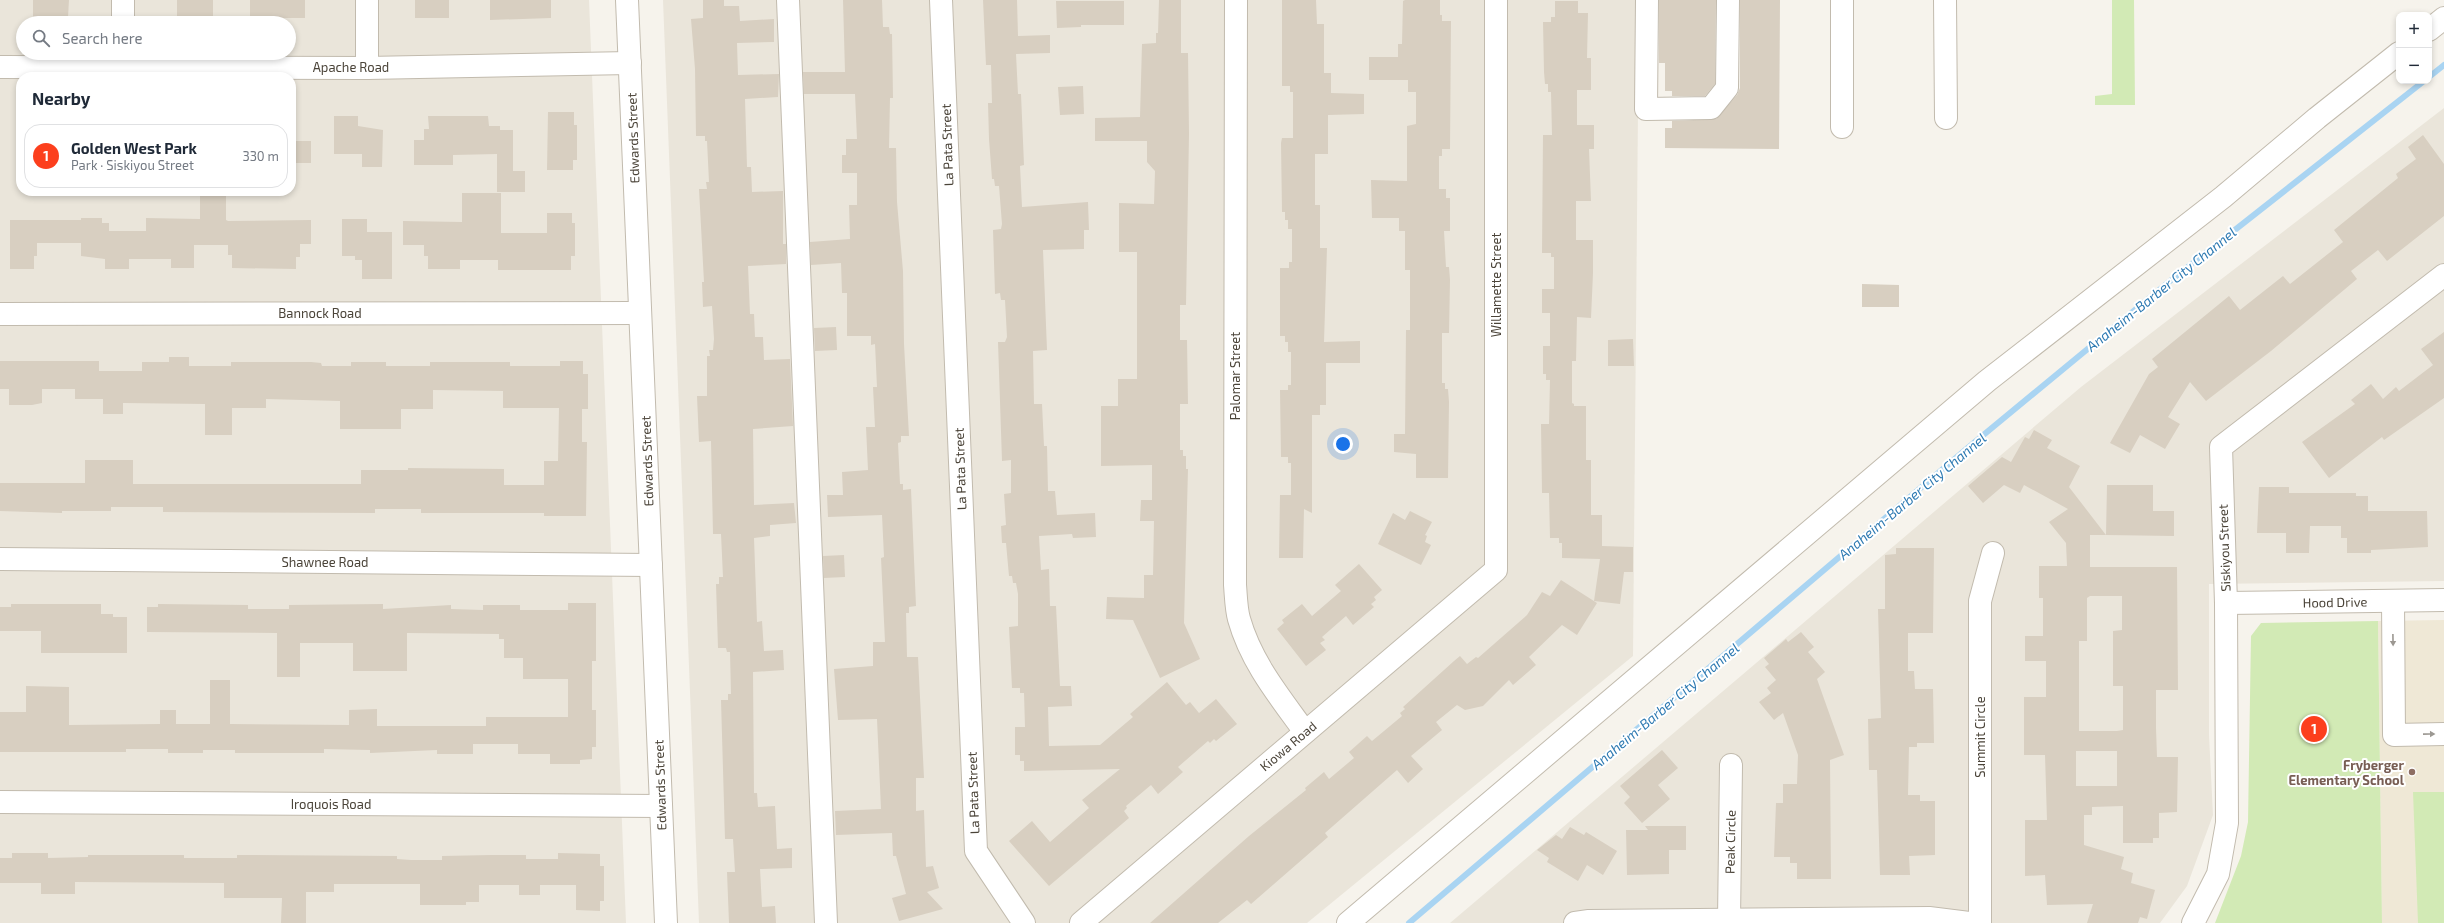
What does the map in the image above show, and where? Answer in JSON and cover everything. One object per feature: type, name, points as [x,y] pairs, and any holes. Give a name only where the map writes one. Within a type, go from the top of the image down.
[{"type":"street","points":[[123,0],[123,16]]},
{"type":"street","points":[[367,0],[367,68]]},
{"type":"street","name":"Edwards Street","points":[[627,0],[666,923]]},
{"type":"street","points":[[788,0],[826,923]]},
{"type":"street","name":"La Pata Street","points":[[941,0],[976,851],[1024,923]]},
{"type":"street","name":"Palomar Street","points":[[1236,0],[1235,585],[1239,618],[1248,645],[1261,672],[1305,732]]},
{"type":"street","name":"Willamette Street","points":[[1496,0],[1496,570]]},
{"type":"street","points":[[1647,0],[1646,109],[1711,108],[1727,88],[1728,0]]},
{"type":"street","points":[[1842,0],[1842,127]]},
{"type":"street","points":[[1945,0],[1946,118]]},
{"type":"street","points":[[2432,28],[2444,18]]},
{"type":"street","points":[[1348,923],[1987,381],[2223,197],[2317,118],[2396,56]]},
{"type":"street","name":"Apache Road","points":[[0,67],[122,60],[367,68],[630,63]]},
{"type":"street","name":"Siskiyou Street","points":[[2192,923],[2218,874],[2227,822],[2226,603],[2221,447],[2444,275]]},
{"type":"street","name":"Bannock Road","points":[[0,314],[640,313]]},
{"type":"street","name":"Summit Circle","points":[[1980,923],[1980,601],[1994,553]]},
{"type":"street","name":"Shawnee Road","points":[[0,559],[651,565]]},
{"type":"street","name":"Kiowa Road","points":[[1081,923],[1496,570]]},
{"type":"street","name":"Hood Drive","points":[[2226,603],[2444,600]]},
{"type":"street","points":[[2393,601],[2394,734],[2444,734]]},
{"type":"street","name":"Peak Circle","points":[[1729,920],[1731,764]]},
{"type":"street","name":"Iroquois Road","points":[[0,802],[661,806]]},
{"type":"street","points":[[1575,923],[1589,921],[1930,918],[1969,923]]},
{"type":"shaded area","points":[[0,0],[589,0],[626,923],[0,923]]},
{"type":"shaded area","points":[[663,0],[1639,0],[1633,656],[1307,923],[699,923]]},
{"type":"shaded area","points":[[2444,108],[2444,581],[2209,584],[2209,735],[2213,815],[2187,886],[2160,923],[1450,923],[2081,387]]},
{"type":"shaded area","name":"Fryberger Elementary School","points":[[2444,620],[2444,923],[2382,923],[2378,621]]},
{"type":"green space","points":[[2112,0],[2134,0],[2135,105],[2095,105],[2095,96],[2112,94]]},
{"type":"green space","points":[[2378,621],[2382,923],[2215,923],[2241,856],[2248,822],[2251,636],[2261,623]]},
{"type":"green space","points":[[2413,792],[2444,792],[2444,923],[2418,923]]},
{"type":"building","points":[[33,0],[69,0],[68,16],[33,16]]},
{"type":"building","points":[[177,0],[213,0],[213,16],[177,16]]},
{"type":"building","points":[[250,0],[305,0],[305,18],[296,18],[296,16],[250,16]]},
{"type":"building","points":[[415,0],[449,0],[449,18],[415,18]]},
{"type":"building","points":[[490,0],[551,0],[551,18],[490,20]]},
{"type":"building","points":[[703,0],[724,0],[724,6],[739,6],[740,21],[774,19],[774,42],[737,43],[738,75],[779,74],[778,97],[745,99],[747,167],[751,167],[752,192],[783,191],[783,244],[786,244],[786,264],[748,266],[750,314],[754,314],[755,337],[763,337],[764,360],[790,359],[793,426],[753,429],[754,505],[794,503],[796,523],[770,525],[770,536],[754,538],[757,622],[762,621],[764,651],[783,650],[784,670],[753,672],[754,793],[757,793],[758,807],[775,806],[777,849],[792,848],[792,868],[760,869],[762,907],[775,906],[776,923],[729,923],[727,872],[735,872],[733,839],[725,839],[721,700],[728,700],[728,694],[731,694],[730,652],[727,652],[726,648],[718,648],[716,584],[719,584],[719,577],[723,577],[721,534],[713,534],[711,441],[699,442],[697,396],[707,396],[707,356],[710,356],[709,350],[713,350],[714,339],[712,306],[703,307],[702,282],[704,282],[699,189],[707,189],[706,182],[709,182],[707,141],[705,141],[705,136],[696,136],[695,69],[691,19],[703,18]]},
{"type":"building","points":[[843,0],[882,0],[883,27],[889,27],[890,34],[892,34],[893,98],[890,98],[889,148],[896,148],[897,202],[903,271],[904,344],[909,436],[901,436],[901,442],[898,443],[900,484],[903,484],[903,490],[911,489],[916,606],[909,607],[909,613],[906,613],[907,657],[918,657],[924,778],[916,778],[916,811],[924,810],[926,867],[933,866],[939,888],[927,892],[943,909],[899,921],[892,898],[906,894],[896,856],[893,856],[892,833],[836,835],[835,811],[881,809],[877,719],[838,720],[834,669],[873,666],[873,642],[885,642],[881,558],[884,557],[882,515],[828,517],[827,495],[843,495],[842,472],[868,470],[866,427],[875,427],[873,387],[877,387],[875,344],[871,345],[871,336],[847,336],[847,293],[842,293],[841,263],[811,265],[810,242],[850,239],[849,205],[857,205],[857,173],[842,173],[842,155],[846,155],[846,139],[857,139],[855,94],[804,94],[803,72],[845,72]]},
{"type":"building","points":[[983,0],[1017,0],[1018,36],[1050,35],[1050,53],[1016,54],[1018,94],[1021,94],[1024,165],[1020,166],[1022,207],[1088,202],[1089,230],[1084,230],[1084,249],[1043,250],[1047,350],[1033,351],[1034,404],[1042,404],[1044,446],[1047,446],[1048,491],[1055,491],[1057,515],[1095,513],[1096,537],[1073,538],[1072,534],[1039,536],[1041,570],[1049,569],[1050,606],[1056,606],[1060,686],[1071,686],[1072,706],[1048,707],[1049,746],[1100,745],[1133,717],[1130,714],[1167,682],[1186,705],[1190,702],[1199,713],[1216,699],[1237,724],[1216,741],[1214,739],[1210,743],[1208,741],[1178,767],[1183,772],[1158,794],[1151,785],[1126,806],[1127,808],[1124,811],[1129,818],[1049,886],[1009,841],[1032,821],[1050,842],[1089,808],[1082,800],[1120,769],[1024,771],[1024,761],[1020,761],[1020,755],[1015,755],[1015,727],[1025,727],[1024,693],[1020,693],[1020,688],[1012,688],[1009,627],[1018,626],[1018,594],[1016,583],[1013,583],[1012,576],[1009,576],[1006,543],[1002,543],[1001,526],[1006,525],[1004,494],[1011,493],[1011,460],[1002,461],[998,342],[1005,342],[1007,337],[1005,300],[1001,300],[1000,293],[995,294],[993,230],[1001,229],[1002,224],[999,186],[995,186],[994,179],[992,179],[988,103],[992,103],[991,65],[986,65]]},
{"type":"building","points":[[1159,0],[1181,0],[1181,53],[1188,53],[1189,134],[1186,305],[1180,305],[1180,340],[1187,340],[1188,404],[1180,404],[1180,450],[1183,450],[1183,456],[1186,456],[1186,469],[1188,469],[1184,623],[1200,659],[1160,678],[1133,620],[1106,619],[1107,597],[1144,598],[1144,575],[1153,575],[1154,521],[1140,521],[1141,500],[1152,500],[1152,465],[1101,466],[1101,406],[1118,406],[1118,379],[1137,379],[1137,252],[1119,252],[1119,203],[1154,204],[1155,171],[1147,162],[1147,141],[1095,141],[1095,118],[1140,117],[1142,44],[1156,43],[1156,33],[1158,33]]},
{"type":"building","points":[[1282,0],[1316,0],[1317,24],[1324,24],[1324,73],[1331,73],[1331,93],[1364,94],[1364,114],[1328,115],[1328,154],[1315,154],[1315,205],[1320,205],[1320,248],[1327,248],[1324,342],[1360,341],[1360,363],[1326,363],[1326,405],[1320,405],[1320,415],[1312,415],[1312,513],[1304,509],[1303,558],[1279,558],[1280,495],[1291,495],[1291,463],[1288,463],[1288,457],[1281,457],[1280,390],[1288,390],[1288,385],[1291,385],[1291,352],[1288,352],[1288,342],[1285,342],[1285,336],[1280,336],[1280,268],[1289,268],[1289,262],[1292,262],[1292,229],[1288,229],[1288,220],[1285,220],[1285,212],[1282,212],[1281,143],[1282,138],[1293,138],[1293,92],[1290,92],[1290,86],[1282,86]]},
{"type":"building","points":[[1440,0],[1440,15],[1442,15],[1442,21],[1451,21],[1450,149],[1442,149],[1442,156],[1439,156],[1439,189],[1446,189],[1446,198],[1450,198],[1450,231],[1444,231],[1446,267],[1449,267],[1450,280],[1449,333],[1442,333],[1442,383],[1445,383],[1445,389],[1448,389],[1449,402],[1448,478],[1416,478],[1416,454],[1394,452],[1394,434],[1405,434],[1406,330],[1410,330],[1410,270],[1405,270],[1405,231],[1399,231],[1399,218],[1372,218],[1371,180],[1407,181],[1407,126],[1416,124],[1416,92],[1408,92],[1408,80],[1369,80],[1369,57],[1398,57],[1398,44],[1402,44],[1403,1]]},
{"type":"building","points":[[1659,0],[1716,0],[1715,84],[1705,96],[1672,96],[1672,91],[1665,91],[1665,63],[1659,63]]},
{"type":"building","points":[[1740,0],[1780,0],[1779,149],[1665,148],[1665,128],[1672,128],[1672,121],[1716,119],[1737,95],[1740,88]]},
{"type":"building","points":[[1056,1],[1124,1],[1124,25],[1081,25],[1081,27],[1057,28]]},
{"type":"building","points":[[1555,1],[1578,1],[1578,13],[1588,13],[1587,58],[1591,58],[1591,90],[1577,90],[1577,125],[1594,125],[1594,149],[1589,149],[1591,201],[1576,201],[1576,240],[1593,240],[1593,273],[1591,318],[1577,317],[1576,361],[1572,361],[1572,403],[1574,406],[1586,406],[1586,460],[1591,460],[1591,515],[1602,515],[1602,546],[1633,547],[1633,572],[1624,572],[1620,604],[1594,601],[1600,559],[1562,558],[1562,543],[1559,543],[1559,538],[1550,538],[1549,493],[1542,493],[1541,424],[1549,424],[1550,380],[1546,380],[1546,374],[1543,374],[1543,346],[1550,346],[1550,313],[1542,313],[1542,289],[1554,289],[1554,257],[1551,257],[1551,253],[1542,253],[1543,135],[1552,135],[1551,92],[1548,92],[1548,84],[1545,84],[1544,72],[1543,22],[1551,22],[1551,17],[1555,17]]},
{"type":"building","points":[[1083,86],[1084,114],[1060,115],[1058,87]]},
{"type":"building","points":[[548,112],[574,112],[574,125],[577,125],[577,160],[573,160],[573,170],[547,170]]},
{"type":"building","points":[[334,116],[358,116],[358,126],[383,130],[382,167],[362,167],[362,154],[334,154]]},
{"type":"building","points":[[428,116],[488,116],[489,126],[500,126],[500,130],[513,130],[513,171],[525,171],[525,192],[497,192],[497,154],[453,155],[453,165],[414,165],[414,140],[424,140],[424,129],[429,129]]},
{"type":"building","points":[[2423,135],[2444,164],[2444,216],[2387,261],[2378,250],[2351,271],[2357,279],[2271,351],[2206,401],[2190,382],[2168,417],[2180,424],[2165,449],[2140,435],[2130,453],[2110,443],[2149,374],[2158,367],[2152,359],[2229,296],[2240,310],[2283,276],[2290,284],[2343,242],[2334,230],[2398,178],[2396,174],[2416,159],[2408,147]]},
{"type":"building","points":[[296,141],[311,141],[311,163],[296,163]]},
{"type":"building","points":[[462,193],[501,193],[501,233],[547,233],[547,213],[572,213],[572,223],[575,223],[575,256],[571,256],[571,270],[498,270],[498,260],[460,260],[460,269],[428,269],[428,256],[424,256],[424,245],[403,245],[403,221],[462,222]]},
{"type":"building","points":[[200,196],[226,196],[226,220],[228,221],[311,220],[311,244],[300,244],[300,257],[296,257],[296,269],[232,268],[232,255],[228,255],[228,245],[194,245],[194,268],[171,268],[171,259],[129,259],[129,269],[105,269],[105,259],[81,256],[81,243],[37,243],[37,256],[34,256],[34,269],[10,269],[10,220],[81,220],[81,218],[102,218],[102,223],[109,223],[109,231],[146,231],[146,218],[200,219]]},
{"type":"building","points":[[342,219],[367,219],[367,232],[392,232],[392,279],[362,279],[362,260],[355,260],[355,256],[342,256]]},
{"type":"building","points":[[1862,284],[1899,285],[1899,307],[1862,307]]},
{"type":"building","points":[[836,327],[837,350],[815,351],[814,328]]},
{"type":"building","points":[[2444,332],[2444,398],[2384,440],[2382,437],[2329,478],[2302,442],[2355,404],[2351,400],[2371,384],[2383,399],[2396,387],[2399,391],[2433,365],[2421,349]]},
{"type":"building","points":[[1633,339],[1634,366],[1608,366],[1608,340]]},
{"type":"building","points":[[169,357],[189,357],[189,366],[231,366],[231,362],[311,362],[321,363],[322,366],[351,366],[351,362],[386,362],[386,366],[430,366],[430,362],[510,362],[510,366],[560,366],[560,361],[583,361],[583,374],[588,374],[588,409],[582,409],[582,442],[587,442],[586,516],[544,516],[544,513],[421,513],[421,509],[375,509],[375,513],[163,512],[163,507],[111,507],[111,511],[62,511],[62,513],[0,511],[0,483],[85,483],[85,460],[133,460],[133,484],[361,484],[361,470],[408,470],[408,468],[504,469],[504,485],[544,485],[544,461],[558,461],[559,408],[503,408],[503,391],[433,390],[433,409],[401,409],[401,429],[340,429],[340,401],[266,399],[266,408],[232,408],[232,435],[205,435],[205,404],[123,403],[123,414],[103,414],[103,399],[75,399],[75,389],[42,389],[42,403],[32,405],[9,405],[9,389],[0,389],[0,361],[99,361],[99,371],[142,371],[142,362],[169,362]]},
{"type":"building","points":[[2034,430],[2052,440],[2047,448],[2080,466],[2069,487],[2106,535],[2090,535],[2090,567],[2177,567],[2178,690],[2156,690],[2156,728],[2157,757],[2178,757],[2177,812],[2159,813],[2159,838],[2153,838],[2153,843],[2123,843],[2123,806],[2092,807],[2092,815],[2084,815],[2084,845],[2124,857],[2121,869],[2133,873],[2131,883],[2155,890],[2147,919],[2140,917],[2138,923],[2087,923],[2093,904],[2047,905],[2045,875],[2025,876],[2025,820],[2047,820],[2045,755],[2024,755],[2024,697],[2046,697],[2046,661],[2025,661],[2025,636],[2043,636],[2043,598],[2039,598],[2039,566],[2067,566],[2066,543],[2049,522],[2068,509],[2024,485],[2020,493],[2004,485],[1983,503],[1968,486],[2002,457],[2011,462],[2025,437],[2029,439]],"holes":[[[2090,596],[2122,596],[2122,630],[2113,631],[2113,686],[2123,686],[2123,730],[2079,731],[2079,641],[2087,641],[2087,598]],[[2076,751],[2117,751],[2117,786],[2076,786]]]},
{"type":"building","points":[[2107,485],[2153,485],[2153,511],[2174,511],[2174,536],[2106,535]]},
{"type":"building","points":[[2259,487],[2289,487],[2289,493],[2356,493],[2356,496],[2368,496],[2368,511],[2427,511],[2428,547],[2371,550],[2371,553],[2347,553],[2347,538],[2341,538],[2341,526],[2310,526],[2309,553],[2286,553],[2286,533],[2257,533]]},
{"type":"building","points":[[1410,511],[1432,522],[1425,535],[1427,536],[1425,542],[1431,545],[1421,565],[1378,544],[1393,513],[1405,520]]},
{"type":"building","points":[[1896,548],[1934,548],[1933,633],[1908,633],[1908,671],[1914,671],[1915,689],[1933,689],[1934,743],[1917,743],[1917,747],[1909,747],[1908,795],[1920,795],[1920,801],[1935,801],[1935,855],[1909,856],[1910,875],[1880,875],[1877,770],[1869,770],[1868,719],[1881,718],[1878,609],[1885,609],[1885,555],[1896,554]]},
{"type":"building","points":[[844,555],[845,577],[824,578],[823,556]]},
{"type":"building","points":[[1359,564],[1382,590],[1374,597],[1376,600],[1371,604],[1374,607],[1353,625],[1346,616],[1322,637],[1325,640],[1320,643],[1326,650],[1306,666],[1277,629],[1284,623],[1282,620],[1302,604],[1312,616],[1341,591],[1335,585]]},
{"type":"building","points":[[1561,580],[1597,603],[1577,635],[1562,625],[1529,657],[1536,665],[1513,685],[1509,680],[1483,706],[1465,710],[1457,705],[1436,722],[1442,730],[1411,756],[1423,769],[1408,783],[1397,770],[1325,833],[1328,837],[1251,904],[1247,900],[1218,923],[1150,923],[1249,836],[1306,790],[1305,788],[1324,772],[1329,779],[1354,758],[1349,752],[1367,736],[1372,741],[1402,716],[1400,713],[1405,709],[1403,707],[1460,656],[1467,664],[1476,657],[1478,658],[1527,615],[1542,592],[1550,596]]},
{"type":"building","points":[[568,603],[596,603],[596,661],[592,661],[592,710],[596,710],[596,747],[592,747],[592,759],[580,760],[580,764],[550,764],[550,754],[518,754],[518,744],[473,744],[473,754],[437,754],[437,750],[370,753],[370,750],[324,749],[324,753],[235,753],[235,750],[203,750],[203,753],[168,753],[168,749],[126,749],[126,752],[0,752],[0,712],[26,712],[26,686],[69,687],[69,725],[160,724],[160,710],[176,710],[176,724],[210,724],[210,680],[230,680],[230,724],[349,725],[349,710],[377,709],[377,726],[486,726],[486,717],[568,717],[568,679],[523,679],[523,658],[504,658],[504,639],[499,639],[499,634],[407,633],[407,671],[353,671],[353,643],[300,643],[300,677],[277,677],[277,633],[147,632],[147,607],[158,607],[158,604],[248,605],[248,609],[289,609],[289,605],[383,604],[383,609],[451,605],[451,609],[483,610],[483,605],[520,605],[520,610],[568,610]]},
{"type":"building","points":[[11,604],[101,604],[101,614],[113,614],[113,617],[127,617],[127,653],[41,653],[41,631],[0,631],[0,607],[11,607]]},
{"type":"building","points":[[1801,632],[1814,647],[1808,652],[1825,672],[1817,679],[1844,755],[1830,760],[1831,879],[1797,879],[1797,863],[1790,863],[1790,857],[1774,857],[1776,803],[1783,803],[1783,784],[1797,784],[1798,755],[1783,713],[1774,720],[1759,702],[1771,693],[1767,688],[1776,680],[1765,667],[1769,664],[1764,658],[1786,639],[1788,642]]},
{"type":"building","points":[[1662,750],[1678,768],[1658,785],[1670,799],[1642,823],[1624,803],[1630,797],[1620,786]]},
{"type":"building","points":[[1645,826],[1686,826],[1686,850],[1669,850],[1669,874],[1627,875],[1626,830],[1648,830]]},
{"type":"building","points":[[1570,827],[1584,835],[1586,832],[1617,851],[1603,875],[1587,865],[1578,881],[1547,862],[1549,858],[1537,850],[1556,835],[1562,839]]},
{"type":"building","points":[[12,853],[48,853],[48,858],[88,857],[88,855],[184,855],[184,858],[237,858],[237,855],[397,856],[397,859],[411,860],[442,860],[442,856],[491,855],[526,855],[526,859],[558,859],[558,853],[600,854],[600,866],[604,866],[604,901],[600,901],[600,911],[576,910],[576,885],[540,885],[540,895],[519,895],[519,885],[479,885],[479,902],[466,902],[466,905],[420,905],[420,884],[334,884],[334,892],[306,892],[306,923],[281,923],[282,898],[224,898],[224,883],[75,882],[75,894],[41,894],[41,883],[0,883],[0,858],[12,858]]},
{"type":"waterway","name":"Anaheim-Barber City Channel","points":[[2432,75],[2444,65]]},
{"type":"waterway","name":"Anaheim-Barber City Channel","points":[[1409,923],[1964,451],[2170,281],[2420,84]]},
{"type":"place","name":"Golden West Park","points":[[2314,729]]},
{"type":"place","name":"Fryberger Elementary School","points":[[2412,772]]}]
